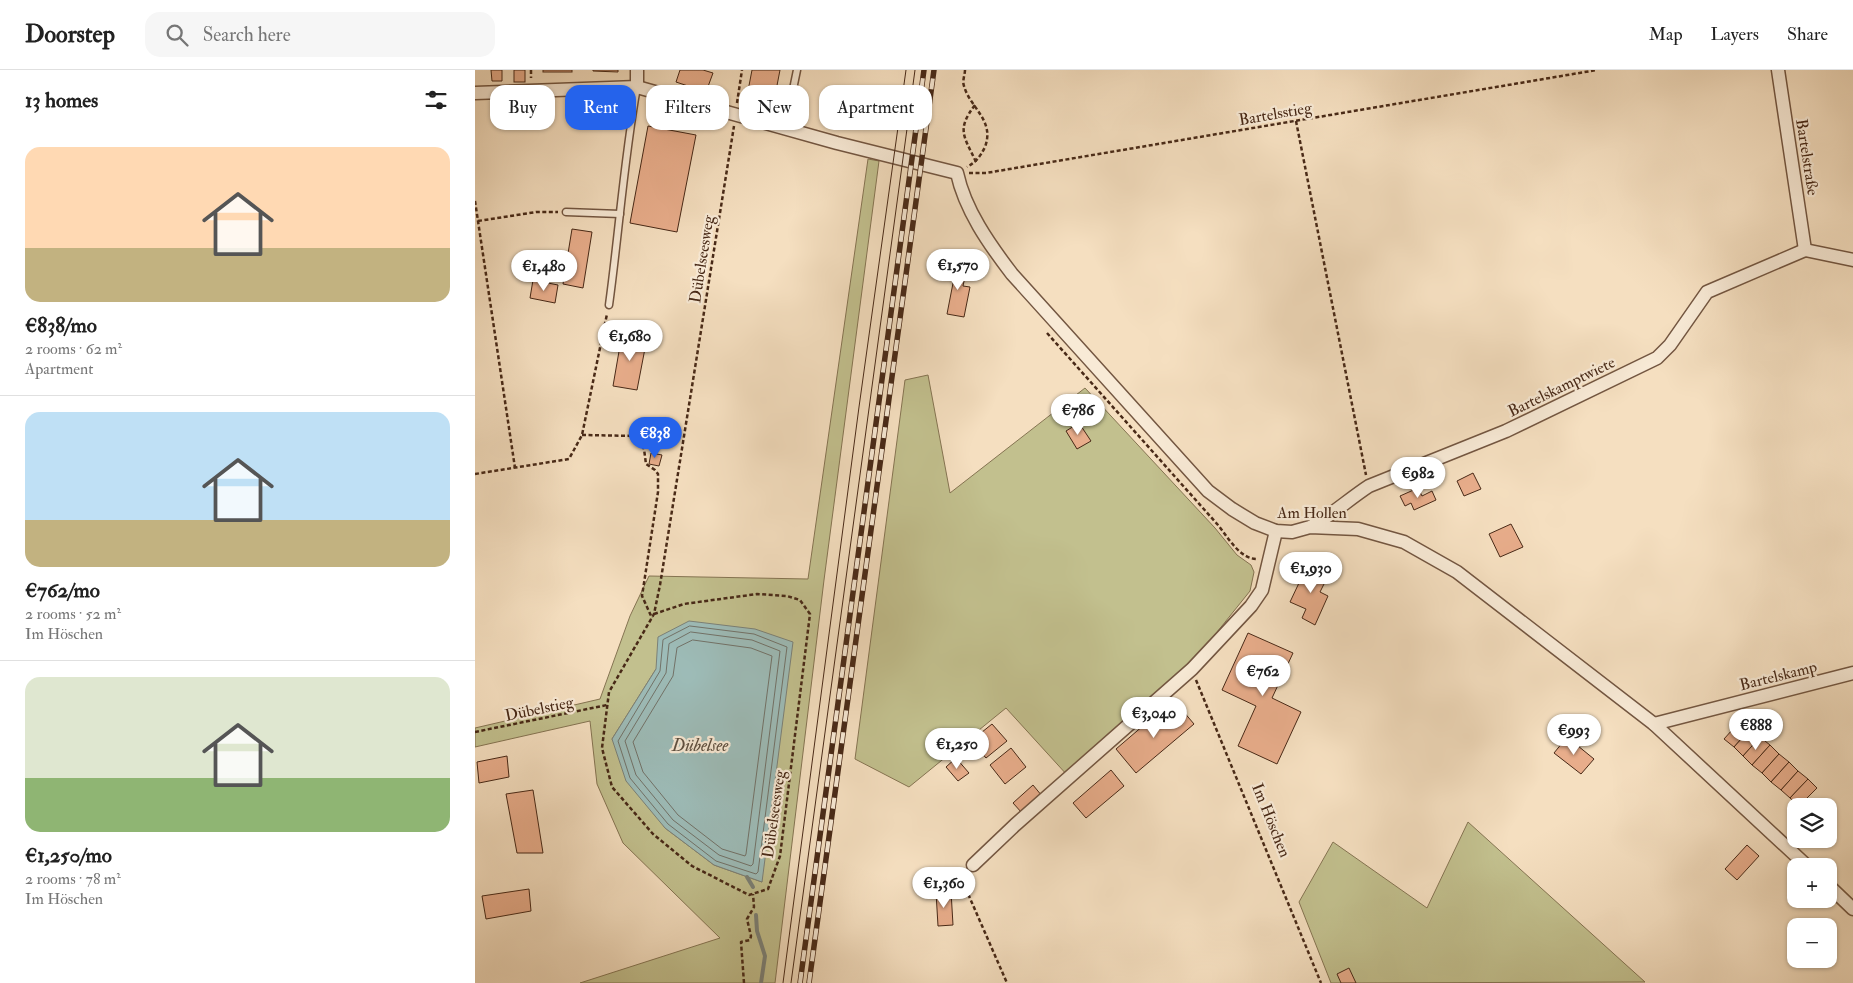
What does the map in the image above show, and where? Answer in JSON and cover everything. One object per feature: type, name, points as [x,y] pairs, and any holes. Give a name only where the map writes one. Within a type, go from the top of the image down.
[{"type":"street","points":[[637,70],[637,87]]},
{"type":"street","name":"Bartelstraße","points":[[1778,70],[1805,250]]},
{"type":"street","points":[[475,93],[637,87],[739,116]]},
{"type":"street","points":[[793,130],[957,173]]},
{"type":"street","name":"Am Hollen","points":[[957,173],[960,189],[990,246],[1012,274],[1208,491],[1255,523],[1276,531],[1293,532],[1310,527],[1358,529],[1404,542],[1457,572],[1654,724],[1798,858]]},
{"type":"street","points":[[1805,250],[1853,260]]},
{"type":"street","name":"Bartelskamptwiete","points":[[1310,527],[1327,518],[1350,498],[1369,486],[1506,431],[1657,358],[1670,345],[1707,292],[1805,250]]},
{"type":"street","points":[[973,865],[1015,825],[1192,669],[1251,606],[1262,590],[1276,531]]},
{"type":"street","name":"Bartelskamp","points":[[1654,724],[1853,673]]},
{"type":"street","points":[[1837,893],[1853,908]]},
{"type":"lane","points":[[794,85],[797,70]]},
{"type":"lane","points":[[609,305],[627,144],[637,87]]},
{"type":"lane","points":[[566,212],[620,214]]},
{"type":"path","name":"Dübelseesweg","points":[[654,614],[684,604],[757,594],[787,596],[800,600],[810,614],[780,856],[768,889],[749,896],[692,866],[653,834],[612,787],[602,748],[609,692],[654,614],[664,566],[743,70]]},
{"type":"path","points":[[957,173],[976,162],[981,156],[988,139],[983,118],[963,85],[965,70]]},
{"type":"path","name":"Bartelsstieg","points":[[957,173],[986,173],[1597,70]]},
{"type":"path","points":[[975,105],[965,118],[962,132],[976,162]]},
{"type":"path","points":[[1296,121],[1369,486]]},
{"type":"path","points":[[475,201],[515,468]]},
{"type":"path","points":[[477,221],[536,212],[566,212]]},
{"type":"path","points":[[475,474],[569,459],[582,436],[609,305]]},
{"type":"path","points":[[1044,330],[1245,556],[1252,560],[1269,559]]},
{"type":"path","points":[[582,436],[635,436],[644,449],[646,464],[658,474],[658,492],[643,596],[651,618]]},
{"type":"path","name":"Im Höschen","points":[[1192,669],[1321,983]]},
{"type":"path","name":"Dübelstieg","points":[[475,732],[607,705]]},
{"type":"path","points":[[973,865],[968,874],[969,896],[1007,983]]},
{"type":"path","points":[[744,983],[741,942],[750,940],[751,936],[747,919],[754,907],[753,894]]},
{"type":"shaded area","points":[[868,159],[879,161],[824,580],[775,983],[580,983],[720,938],[623,843],[597,784],[590,721],[475,747],[475,728],[600,699],[630,616],[649,576],[808,579]],"holes":[[[656,669],[762,882],[714,865],[665,828],[612,739]]]},
{"type":"shaded area","points":[[928,375],[950,493],[1085,388],[1215,528],[1237,555],[1251,565],[1254,572],[1250,591],[1201,652],[1068,776],[1006,708],[909,787],[855,759],[905,380]]},
{"type":"shaded area","points":[[1468,822],[1645,982],[1331,983],[1299,902],[1333,842],[1427,908]]},
{"type":"water","name":"Dübelsee","points":[[689,621],[755,629],[793,642],[762,882],[714,865],[665,828],[626,781],[612,739],[656,669],[658,637]]},
{"type":"building","points":[[491,70],[502,70],[502,81],[492,81]]},
{"type":"building","points":[[514,70],[525,70],[525,82],[514,82]]},
{"type":"building","points":[[543,70],[572,70],[572,72],[543,72]]},
{"type":"building","points":[[618,70],[618,72],[593,71]]},
{"type":"building","points":[[680,70],[703,70],[713,73],[709,85],[685,85],[676,82]]},
{"type":"building","points":[[752,70],[780,70],[777,85],[749,85]]},
{"type":"building","points":[[647,130],[669,130],[696,135],[677,232],[630,223]]},
{"type":"building","points":[[572,229],[592,232],[583,288],[563,284]]},
{"type":"building","points":[[951,264],[967,267],[963,286],[970,287],[964,317],[947,314],[954,278],[948,276]]},
{"type":"building","points":[[533,280],[558,285],[555,303],[530,298]]},
{"type":"building","points":[[622,334],[647,338],[637,390],[613,386]]},
{"type":"building","points":[[1079,423],[1091,441],[1077,449],[1066,431]]},
{"type":"building","points":[[651,453],[662,455],[659,466],[649,464]]},
{"type":"building","points":[[1473,473],[1481,489],[1464,496],[1457,481]]},
{"type":"building","points":[[1418,488],[1422,496],[1432,491],[1436,500],[1414,510],[1411,503],[1405,506],[1400,496]]},
{"type":"building","points":[[1511,524],[1523,547],[1500,557],[1489,534]]},
{"type":"building","points":[[1307,566],[1328,576],[1320,592],[1328,596],[1315,625],[1302,618],[1306,609],[1290,602]]},
{"type":"building","points":[[1248,633],[1293,653],[1272,698],[1301,712],[1277,764],[1238,746],[1256,706],[1222,690]]},
{"type":"building","points":[[1177,704],[1194,724],[1136,773],[1116,749],[1144,725],[1148,729]]},
{"type":"building","points":[[1741,720],[1751,728],[1734,747],[1724,739]]},
{"type":"building","points":[[992,724],[1007,741],[986,758],[971,741]]},
{"type":"building","points":[[1751,728],[1760,737],[1743,756],[1734,747]]},
{"type":"building","points":[[1567,737],[1594,759],[1581,774],[1554,753]]},
{"type":"building","points":[[1760,737],[1770,745],[1752,765],[1743,756]]},
{"type":"building","points":[[1770,745],[1779,754],[1762,773],[1752,765]]},
{"type":"building","points":[[1011,748],[1026,767],[1005,784],[990,765]]},
{"type":"building","points":[[1779,754],[1789,762],[1771,782],[1762,773]]},
{"type":"building","points":[[507,756],[509,777],[479,783],[477,762]]},
{"type":"building","points":[[956,758],[969,773],[958,781],[946,767]]},
{"type":"building","points":[[1789,762],[1798,771],[1781,790],[1771,782]]},
{"type":"building","points":[[1111,770],[1124,786],[1086,818],[1073,803]]},
{"type":"building","points":[[1798,771],[1808,779],[1790,798],[1781,790]]},
{"type":"building","points":[[1808,779],[1817,788],[1807,798],[1790,798]]},
{"type":"building","points":[[1033,785],[1042,796],[1022,813],[1013,803]]},
{"type":"building","points":[[533,790],[543,853],[517,853],[506,794]]},
{"type":"building","points":[[1747,845],[1759,856],[1737,880],[1725,869]]},
{"type":"building","points":[[529,889],[531,911],[486,919],[482,896]]},
{"type":"building","points":[[951,891],[953,925],[938,926],[936,892]]},
{"type":"building","points":[[1349,968],[1356,983],[1341,983],[1337,974]]},
{"type":"waterway","points":[[747,877],[753,887]]},
{"type":"waterway","points":[[756,915],[757,931],[765,956],[761,983]]},
{"type":"tram line","points":[[783,983],[859,407],[906,70]]},
{"type":"tram line","points":[[791,983],[915,70]]},
{"type":"railway","points":[[800,983],[924,70]]},
{"type":"railway","points":[[809,983],[934,70]]}]
